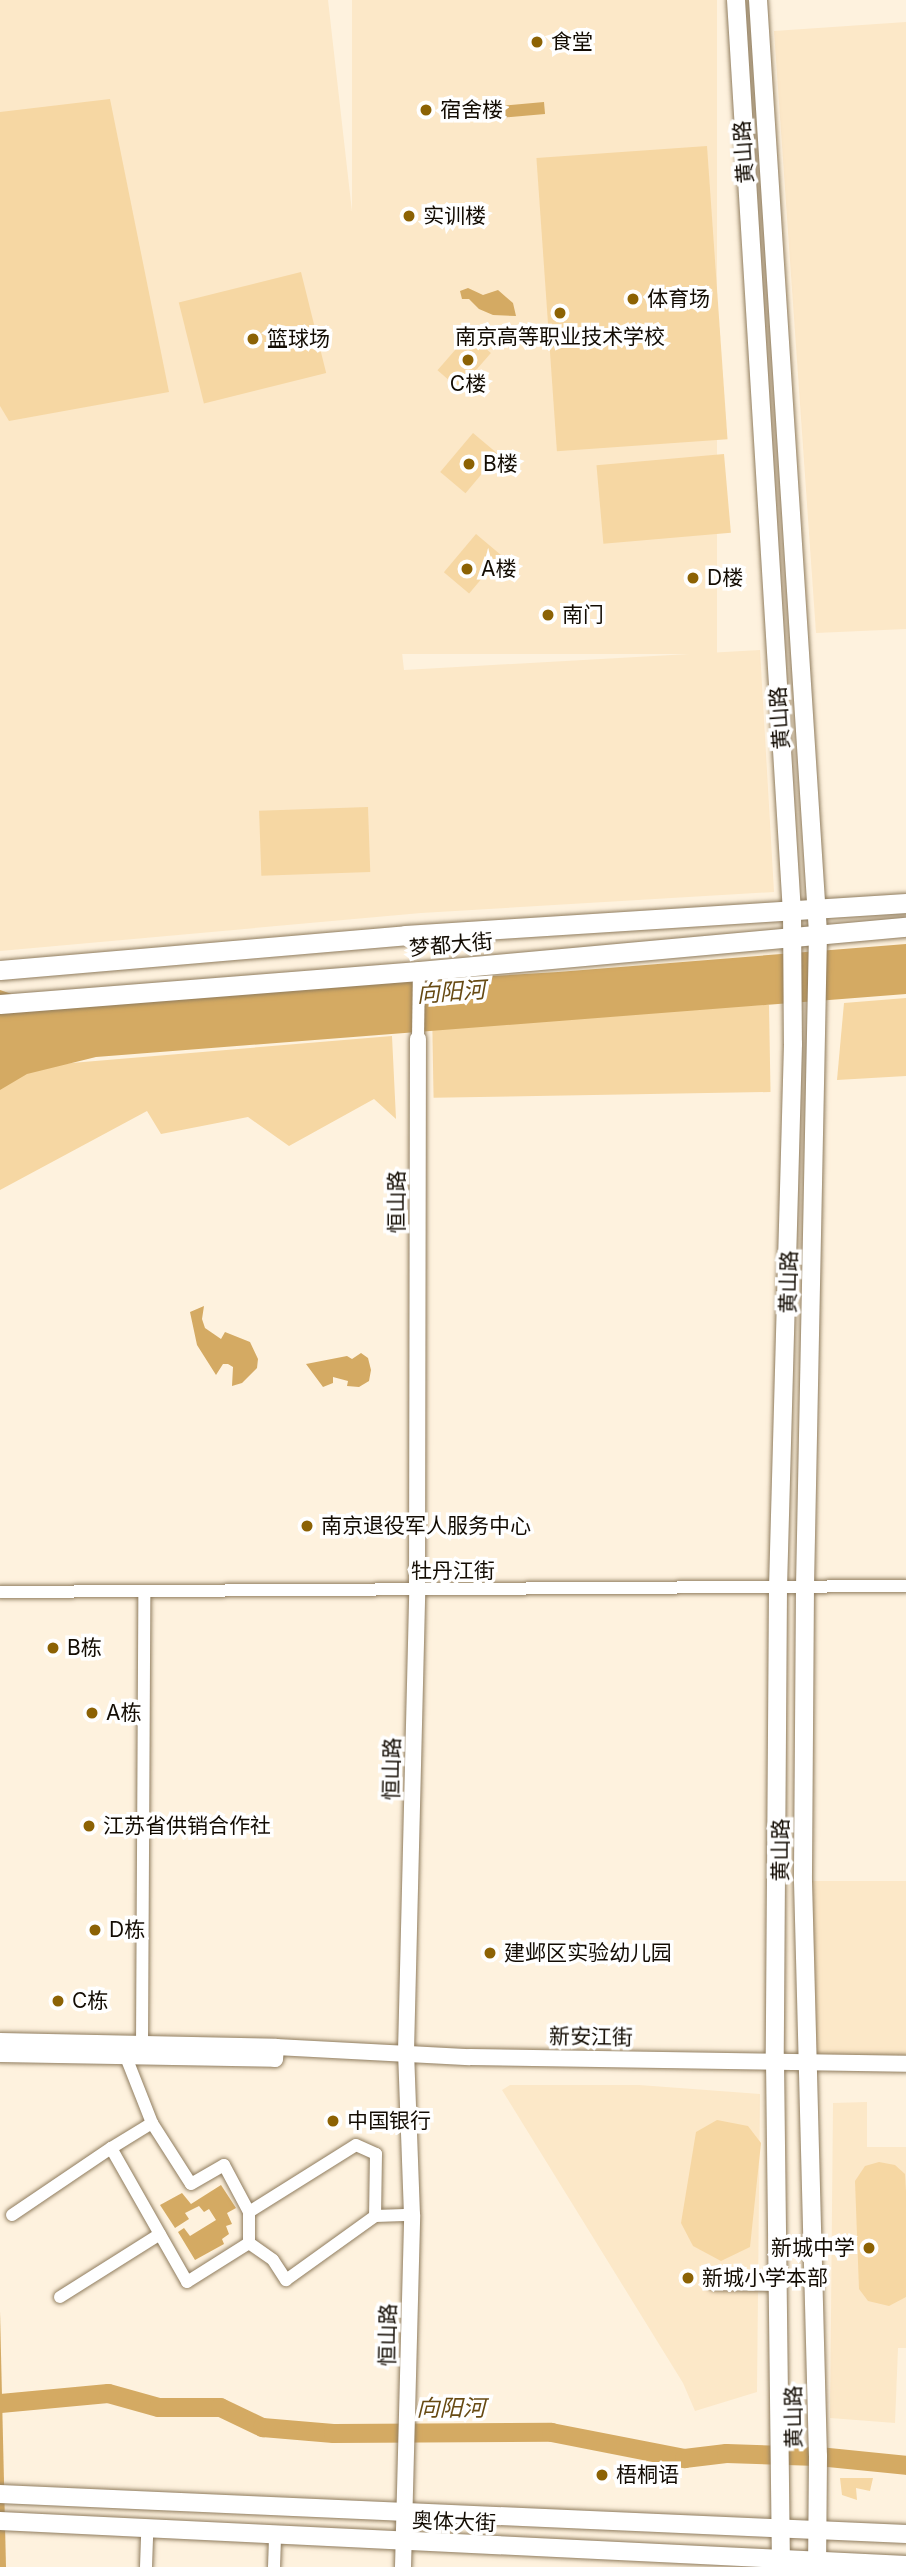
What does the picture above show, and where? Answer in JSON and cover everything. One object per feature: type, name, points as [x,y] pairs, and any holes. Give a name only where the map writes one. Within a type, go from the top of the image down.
[{"type":"main road","name":"黄山路","points":[[736,0],[792,912],[794,1006],[778,1588],[775,2061],[781,2563]]},
{"type":"main road","name":"黄山路","points":[[758,0],[818,933],[805,1587],[803,1881],[810,2062],[817,2565]]},
{"type":"main road","name":"梦都大街","points":[[0,970],[405,935],[816,911],[906,903]]},
{"type":"main road","name":"梦都大街","points":[[0,1004],[419,971],[906,927]]},
{"type":"main road","name":"奥体大街","points":[[3,2494],[906,2533]]},
{"type":"main road","name":"奥体大街","points":[[3,2521],[817,2565],[906,2565]]},
{"type":"street","name":"恒山路","points":[[402,2567],[412,2216],[406,2052],[417,1590],[419,971]]},
{"type":"street","name":"牡丹江街","points":[[0,1592],[906,1586]]},
{"type":"street","points":[[142,2044],[144,1591]]},
{"type":"street","name":"新安江街","points":[[1,2048],[142,2044],[406,2052],[470,2057],[906,2064]]},
{"type":"street","name":"新安江街","points":[[1,2048],[126,2057],[275,2059],[276,2047]]},
{"type":"street","points":[[126,2057],[152,2123],[191,2184],[224,2165],[249,2211],[249,2243]]},
{"type":"street","points":[[12,2215],[110,2148],[152,2123]]},
{"type":"street","points":[[249,2211],[356,2145],[376,2154],[375,2216]]},
{"type":"street","points":[[110,2148],[187,2282],[249,2243]]},
{"type":"street","points":[[249,2243],[273,2260],[286,2280],[375,2216],[412,2216]]},
{"type":"street","points":[[60,2297],[160,2234]]},
{"type":"street","points":[[714,2284],[776,2285]]},
{"type":"street","points":[[146,2567],[147,2529]]},
{"type":"street","points":[[274,2567],[275,2536]]},
{"type":"shaded area","points":[[0,0],[328,0],[404,670],[760,650],[774,892],[421,913],[0,951]]},
{"type":"shaded area","name":"南京高等职业技术学校","points":[[352,0],[717,0],[717,654],[352,654]]},
{"type":"shaded area","points":[[906,22],[906,629],[816,633],[774,31]]},
{"type":"shaded area","points":[[110,99],[169,392],[9,421],[0,406],[0,112]]},
{"type":"shaded area","name":"体育场","points":[[707,146],[728,439],[557,451],[536,158]]},
{"type":"shaded area","name":"篮球场","points":[[301,272],[326,373],[204,403],[179,302]]},
{"type":"shaded area","points":[[469,334],[491,353],[459,389],[438,370]]},
{"type":"shaded area","points":[[473,433],[498,454],[465,493],[440,472]]},
{"type":"shaded area","points":[[724,454],[731,533],[603,544],[596,465]]},
{"type":"shaded area","points":[[476,534],[501,555],[469,594],[444,572]]},
{"type":"shaded area","points":[[368,807],[370,872],[261,876],[259,811]]},
{"type":"shaded area","points":[[906,998],[906,1076],[837,1080],[844,1003]]},
{"type":"shaded area","points":[[769,1005],[771,1092],[434,1098],[432,1011]]},
{"type":"shaded area","points":[[392,1036],[396,1119],[374,1099],[289,1146],[248,1117],[161,1134],[147,1111],[0,1190],[0,1069]]},
{"type":"shaded area","points":[[803,1881],[906,1881],[906,2062],[803,2062]]},
{"type":"shaded area","name":"新城小学本部","points":[[510,2085],[639,2085],[760,2094],[757,2392],[695,2411],[683,2383],[502,2090]]},
{"type":"shaded area","name":"新城中学","points":[[867,2102],[867,2147],[906,2147],[906,2348],[898,2348],[895,2423],[830,2418],[833,2103]]},
{"type":"shaded area","points":[[717,2120],[748,2126],[761,2143],[750,2247],[721,2261],[693,2246],[681,2223],[696,2132]]},
{"type":"shaded area","points":[[879,2162],[895,2165],[905,2174],[906,2297],[889,2306],[868,2301],[859,2289],[855,2181],[865,2166]]},
{"type":"shaded area","points":[[840,2478],[873,2478],[870,2491],[856,2488],[857,2500],[842,2495]]},
{"type":"water","points":[[544,102],[545,114],[504,118],[503,106]]},
{"type":"water","points":[[468,288],[483,295],[498,290],[513,303],[516,316],[493,315],[479,309],[469,299],[462,299],[460,291]]},
{"type":"water","points":[[906,944],[906,994],[96,1057],[27,1074],[0,1090],[0,990],[41,1004],[558,972]]},
{"type":"water","points":[[204,1306],[202,1319],[205,1328],[221,1339],[225,1332],[250,1342],[258,1359],[257,1368],[242,1383],[232,1386],[233,1367],[228,1364],[223,1364],[216,1375],[197,1345],[190,1312]]},
{"type":"water","points":[[361,1353],[368,1358],[371,1370],[369,1381],[359,1387],[347,1386],[348,1381],[333,1377],[333,1383],[323,1387],[306,1364],[347,1356],[352,1359]]},
{"type":"water","points":[[221,2185],[236,2208],[227,2213],[232,2224],[226,2226],[229,2234],[222,2239],[224,2244],[195,2260],[178,2232],[184,2228],[190,2236],[216,2220],[209,2209],[204,2212],[199,2206],[185,2213],[189,2219],[175,2228],[160,2205],[182,2193],[191,2204]]},
{"type":"water","points":[[0,2311],[6,2567],[0,2567]]},
{"type":"waterway","name":"向阳河","points":[[0,2403],[108,2393],[158,2407],[220,2407],[262,2427],[333,2433],[551,2432],[684,2458],[726,2453],[818,2456],[906,2465]]},
{"type":"place","name":"食堂","points":[[537,42]]},
{"type":"place","name":"宿舍楼","points":[[426,110]]},
{"type":"place","name":"实训楼","points":[[409,216]]},
{"type":"place","name":"体育场","points":[[633,299]]},
{"type":"place","name":"南京高等职业技术学校","points":[[560,313]]},
{"type":"place","name":"篮球场","points":[[253,339]]},
{"type":"place","name":"C楼","points":[[468,360]]},
{"type":"place","name":"B楼","points":[[469,464]]},
{"type":"place","name":"A楼","points":[[467,569]]},
{"type":"place","name":"D楼","points":[[693,578]]},
{"type":"place","name":"南门","points":[[548,615]]},
{"type":"place","name":"南京退役军人服务中心","points":[[307,1526]]},
{"type":"place","name":"B栋","points":[[53,1648]]},
{"type":"place","name":"A栋","points":[[92,1713]]},
{"type":"place","name":"江苏省供销合作社","points":[[89,1826]]},
{"type":"place","name":"D栋","points":[[95,1930]]},
{"type":"place","name":"建邺区实验幼儿园","points":[[490,1953]]},
{"type":"place","name":"C栋","points":[[58,2001]]},
{"type":"place","name":"中国银行","points":[[333,2121]]},
{"type":"place","name":"新城中学","points":[[869,2248]]},
{"type":"place","name":"新城小学本部","points":[[688,2278]]},
{"type":"place","name":"梧桐语","points":[[602,2475]]}]
